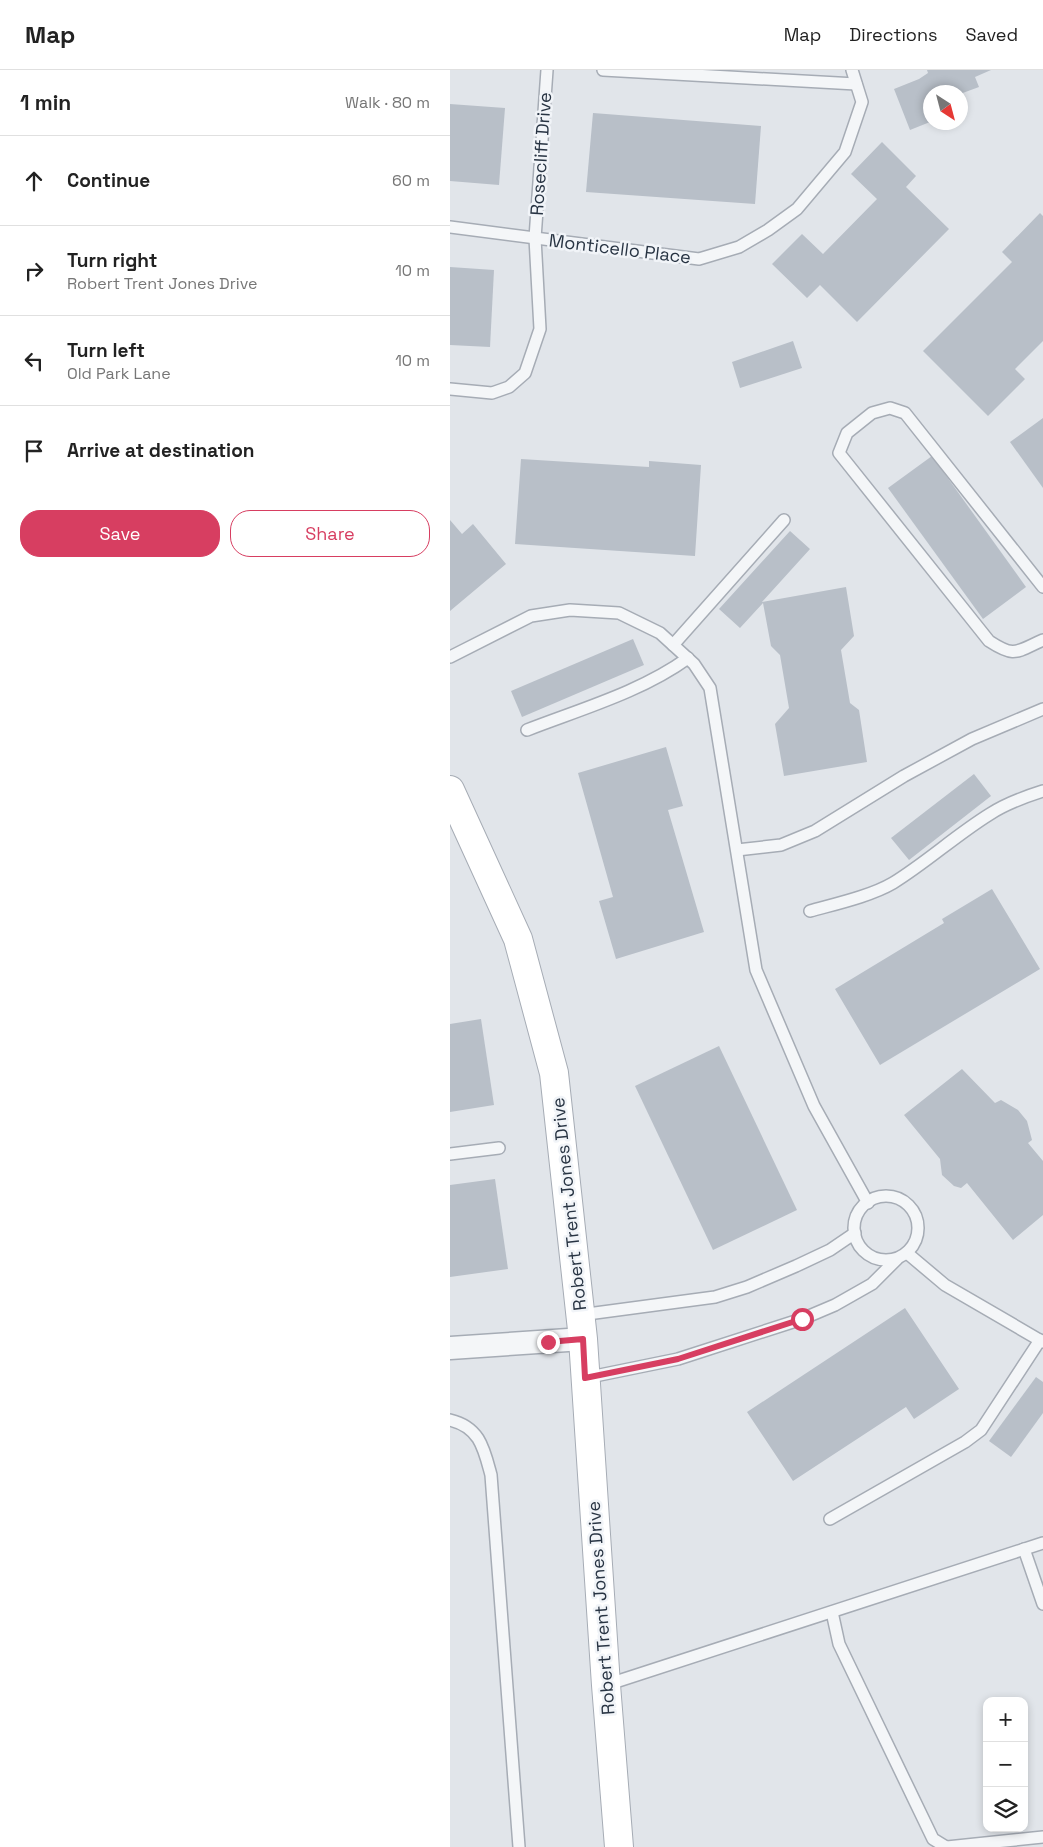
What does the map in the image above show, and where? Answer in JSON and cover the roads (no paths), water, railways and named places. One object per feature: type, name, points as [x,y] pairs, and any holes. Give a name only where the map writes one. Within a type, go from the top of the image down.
[{"type":"street","name":"Robert Trent Jones Drive","points":[[450,790],[518,939],[554,1073],[582,1327],[619,1847]]},
{"type":"street","points":[[450,1348],[582,1327]]},
{"type":"lane","name":"Rosecliff Drive","points":[[450,389],[492,393],[509,387],[524,373],[540,329],[535,238],[547,70]]},
{"type":"lane","points":[[604,70],[856,84]]},
{"type":"lane","name":"Monticello Place","points":[[450,227],[699,259],[739,247],[768,230],[797,209],[845,152],[862,102],[852,70]]},
{"type":"lane","points":[[1043,587],[906,413],[890,408],[872,413],[847,433],[839,453],[989,641],[1006,652],[1018,652],[1043,640]]},
{"type":"lane","points":[[672,645],[784,520]]},
{"type":"lane","points":[[450,657],[531,616],[570,610],[619,613],[660,633],[688,658],[710,688],[756,970],[814,1106],[868,1203]]},
{"type":"lane","points":[[527,730],[625,692],[669,672],[688,658]]},
{"type":"lane","points":[[737,850],[781,845],[815,831],[904,776],[972,739],[1043,709]]},
{"type":"lane","points":[[810,912],[891,884],[930,859],[990,814],[1016,800],[1043,791]]},
{"type":"lane","points":[[450,1154],[499,1148]]},
{"type":"lane","points":[[585,1378],[678,1359],[802,1319],[835,1305],[872,1284],[902,1256],[917,1239],[918,1221],[914,1213],[902,1200],[884,1196],[868,1203],[857,1216],[855,1233],[862,1248],[874,1258],[886,1260],[902,1256],[945,1285],[1042,1341],[982,1430],[965,1442],[830,1519]]},
{"type":"lane","points":[[582,1327],[715,1298],[747,1287],[830,1250],[855,1233]]},
{"type":"lane","points":[[450,1420],[464,1424],[483,1445],[491,1476],[519,1847]]},
{"type":"lane","points":[[606,1685],[1043,1543]]},
{"type":"lane","points":[[1024,1549],[1043,1604]]},
{"type":"lane","points":[[832,1612],[839,1644],[933,1839],[946,1847],[1043,1838]]}]
